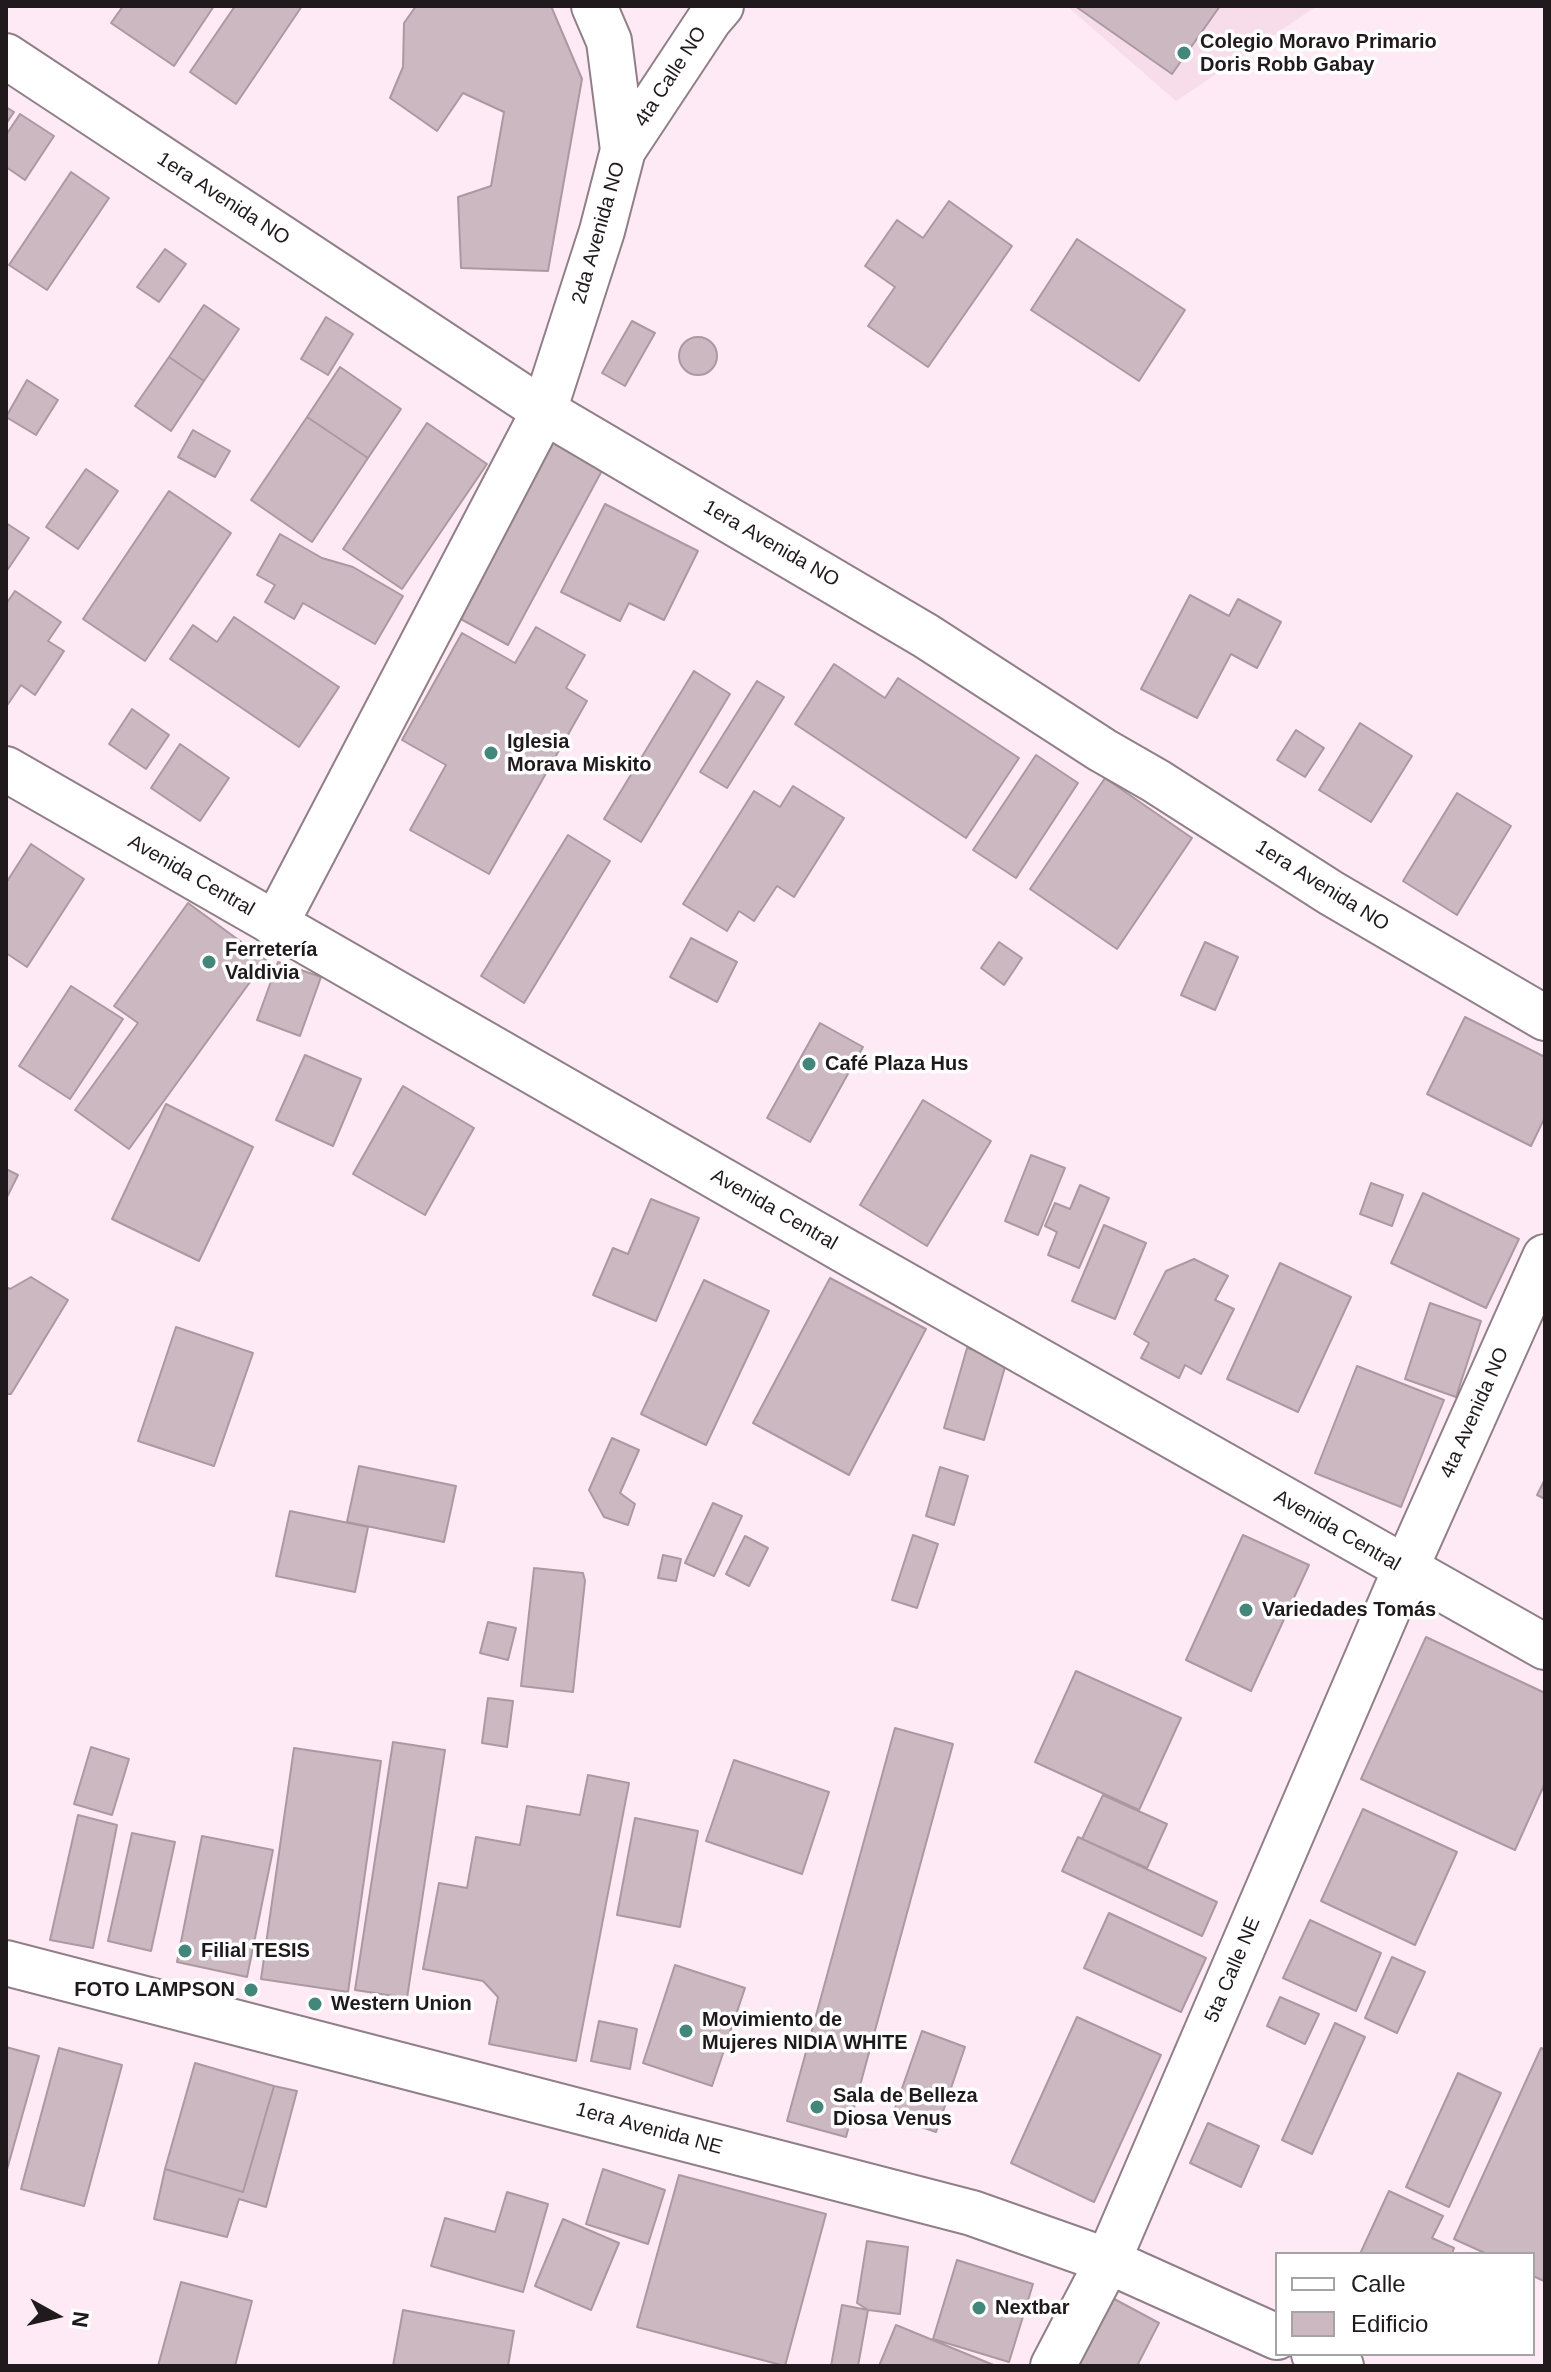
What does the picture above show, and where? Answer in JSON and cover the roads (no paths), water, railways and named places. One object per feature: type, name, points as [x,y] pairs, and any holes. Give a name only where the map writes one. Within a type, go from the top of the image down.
[{"type":"street","name":"2da Avenida NO","points":[[275,925],[544,411],[602,231],[623,150],[609,41],[594,6]]},
{"type":"street","name":"4ta Calle NO","points":[[623,150],[721,6]]},
{"type":"street","name":"1era Avenida NO","points":[[6,56],[544,411],[926,636],[1331,893],[1545,1018]]},
{"type":"street","name":"Avenida Central","points":[[6,769],[1405,1570],[1545,1647]]},
{"type":"street","name":"4ta Avenida NO","points":[[1405,1570],[1545,1257]]},
{"type":"street","name":"5ta Calle NE","points":[[1053,2366],[1108,2261],[1405,1570]]},
{"type":"street","name":"1era Avenida NE","points":[[6,1963],[972,2213],[1108,2261],[1275,2336]]},
{"type":"street","points":[[1318,2356],[1341,2366]]},
{"type":"place","name":"Colegio Moravo Primario Doris Robb Gabay","points":[[1184,53]]},
{"type":"place","name":"Iglesia Morava Miskito","points":[[491,753]]},
{"type":"place","name":"Ferretería Valdivia","points":[[209,962]]},
{"type":"place","name":"Café Plaza Hus","points":[[809,1064]]},
{"type":"place","name":"Variedades Tomás","points":[[1246,1610]]},
{"type":"place","name":"Filial TESIS","points":[[185,1951]]},
{"type":"place","name":"FOTO LAMPSON","points":[[251,1990]]},
{"type":"place","name":"Western Union","points":[[315,2004]]},
{"type":"place","name":"Movimiento de Mujeres NIDIA WHITE","points":[[686,2031]]},
{"type":"place","name":"Sala de Belleza Diosa Venus","points":[[817,2107]]},
{"type":"place","name":"Nextbar","points":[[979,2308]]}]
